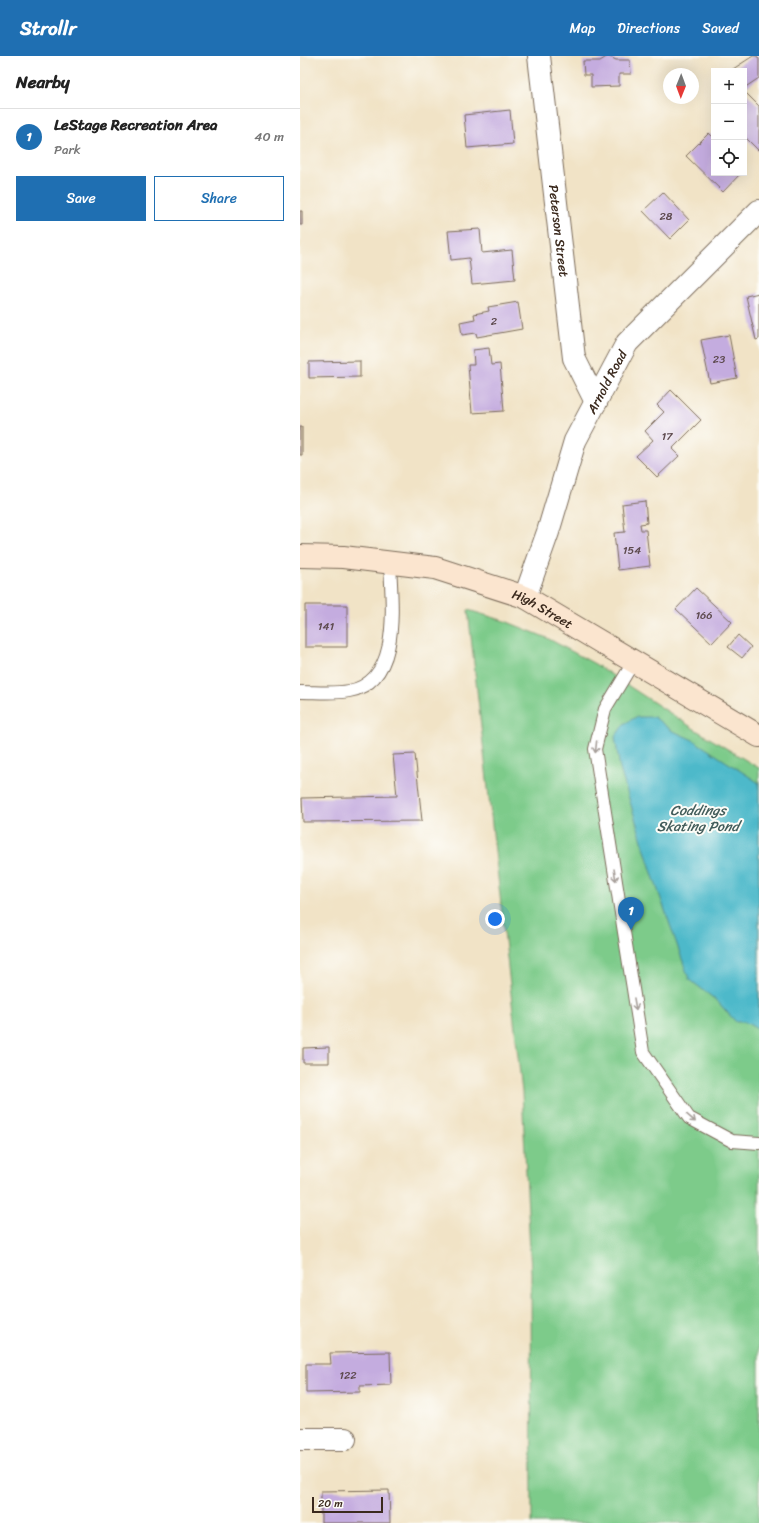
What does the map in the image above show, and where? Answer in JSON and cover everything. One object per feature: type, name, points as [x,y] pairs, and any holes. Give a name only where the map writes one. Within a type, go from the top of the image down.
[{"type":"street","name":"Peterson Street","points":[[539,56],[574,358],[596,402]]},
{"type":"street","name":"Arnold Road","points":[[525,596],[548,532],[575,441],[627,343],[759,211]]},
{"type":"street","name":"High Street","points":[[300,556],[343,557],[435,568],[525,596],[759,736]]},
{"type":"street","points":[[300,1439],[345,1440]]},
{"type":"lane","points":[[300,692],[350,691],[366,685],[380,671],[390,646],[390,562]]},
{"type":"lane","points":[[634,662],[605,710],[595,749],[644,1052],[689,1118],[732,1141],[759,1143]]},
{"type":"green space","points":[[468,610],[505,621],[547,638],[595,664],[696,730],[759,768],[759,1523],[532,1523],[531,1272],[522,1092]]},
{"type":"water","name":"Coddings Skating Pond","points":[[636,717],[654,717],[671,730],[693,740],[759,783],[759,1030],[745,1022],[736,1022],[717,1001],[689,979],[653,876],[620,769],[615,737],[624,724]]},
{"type":"building","points":[[608,56],[616,60],[630,60],[631,74],[619,74],[619,86],[591,87],[591,75],[584,75],[583,61],[600,61]]},
{"type":"building","points":[[753,56],[757,56],[759,59],[759,78],[747,86],[747,68],[735,68]]},
{"type":"building","points":[[747,94],[759,106],[759,151],[747,139]]},
{"type":"building","points":[[510,110],[513,144],[467,148],[464,115]]},
{"type":"building","points":[[709,133],[711,135],[711,176],[738,176],[723,192],[686,156]]},
{"type":"building","points":[[663,192],[689,220],[670,239],[643,211]]},
{"type":"building","points":[[300,211],[302,211],[302,225],[300,225]]},
{"type":"building","points":[[480,229],[482,253],[512,250],[515,280],[472,284],[469,258],[451,260],[448,231]]},
{"type":"building","points":[[759,293],[759,339],[756,340],[746,296]]},
{"type":"building","points":[[518,302],[522,329],[477,337],[476,333],[462,335],[460,322],[475,319],[474,314],[489,311],[488,307]]},
{"type":"building","points":[[729,335],[737,378],[710,383],[701,340]]},
{"type":"building","points":[[489,348],[491,365],[500,364],[504,411],[472,413],[468,365],[474,365],[473,350]]},
{"type":"building","points":[[360,361],[360,377],[309,378],[309,362]]},
{"type":"building","points":[[671,390],[701,420],[672,449],[679,456],[657,477],[636,456],[653,440],[645,431],[664,412],[657,405]]},
{"type":"building","points":[[300,427],[302,427],[302,455],[300,455]]},
{"type":"building","points":[[645,501],[647,523],[640,524],[641,530],[646,530],[650,566],[618,570],[614,533],[625,532],[622,504]]},
{"type":"building","points":[[696,588],[732,622],[712,643],[676,609]]},
{"type":"building","points":[[305,605],[347,605],[347,647],[305,647]]},
{"type":"building","points":[[738,635],[751,647],[742,658],[728,647]]},
{"type":"building","points":[[415,754],[422,821],[303,822],[302,798],[397,796],[393,755]]},
{"type":"building","points":[[329,1047],[329,1063],[303,1063],[303,1048]]},
{"type":"building","points":[[390,1352],[391,1385],[360,1386],[360,1392],[306,1393],[306,1364],[331,1364],[330,1353]]},
{"type":"building","points":[[389,1490],[390,1523],[321,1523],[321,1491]]},
{"type":"place","name":"LeStage Recreation Area","points":[[631,930]]}]
